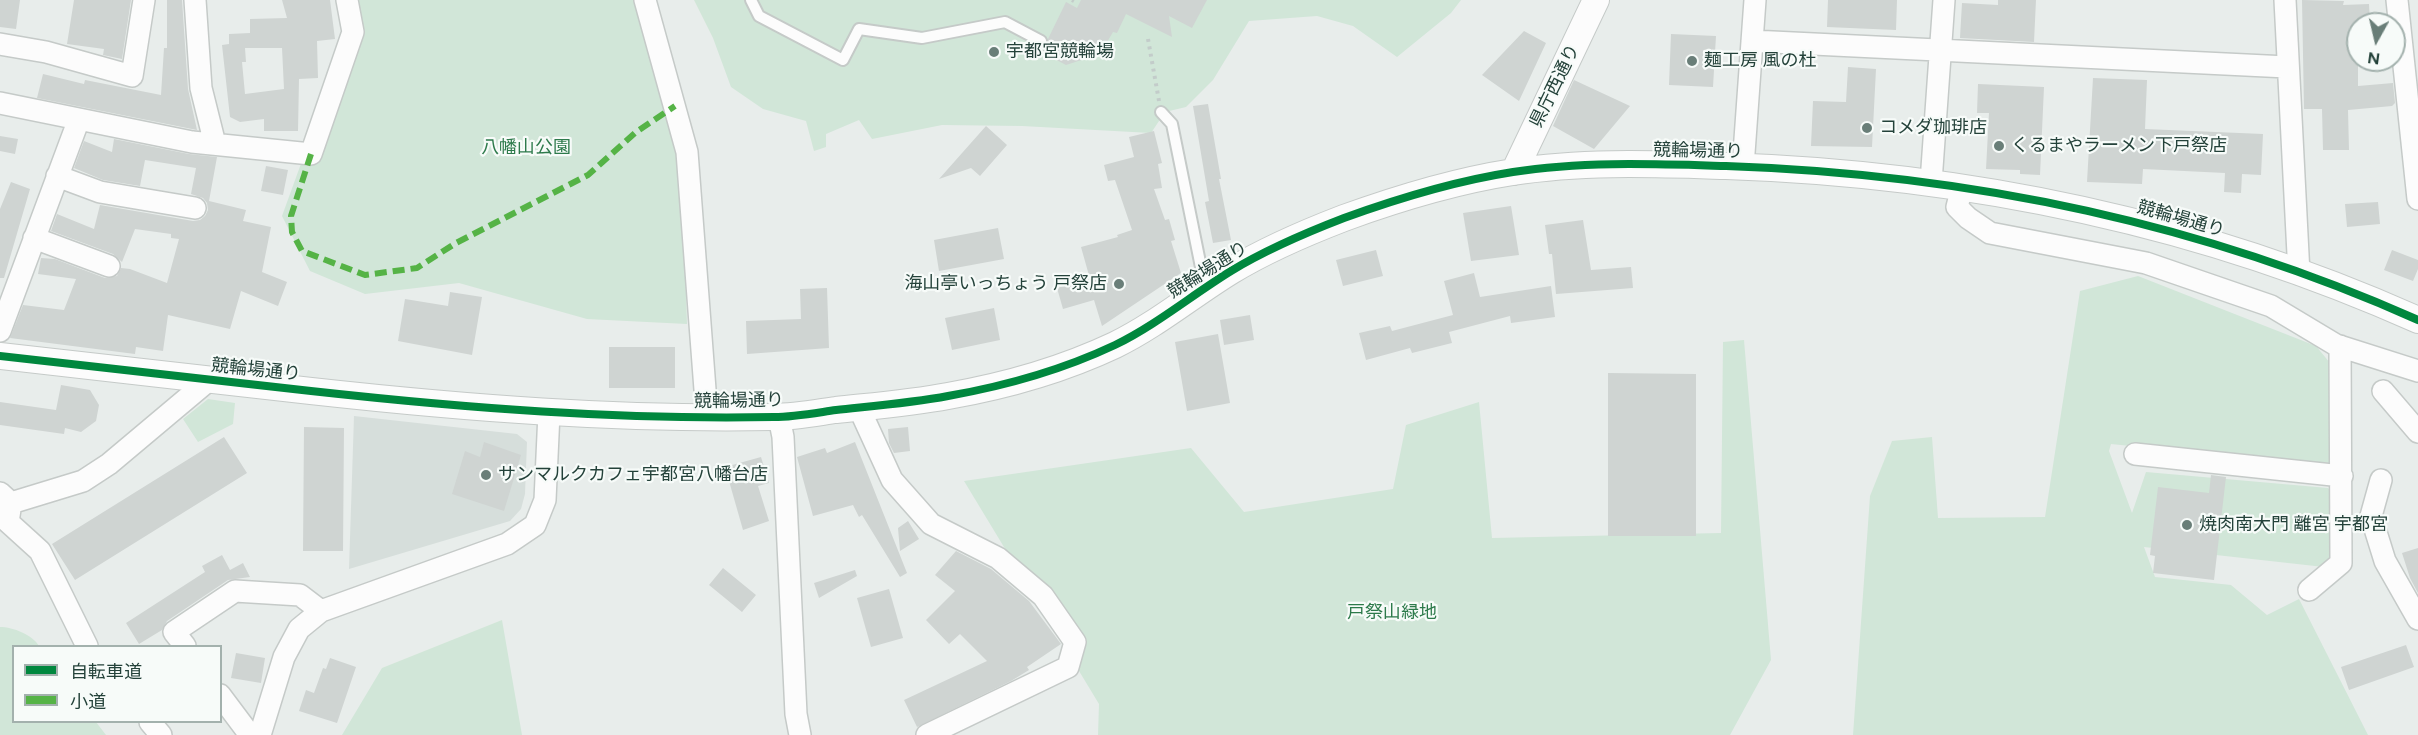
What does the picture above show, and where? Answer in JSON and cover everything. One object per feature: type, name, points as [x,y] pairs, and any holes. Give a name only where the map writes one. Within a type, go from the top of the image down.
[{"type":"street","points":[[0,44],[46,52],[132,76],[144,0]]},
{"type":"street","points":[[195,0],[201,88],[215,144]]},
{"type":"street","points":[[0,103],[192,142],[310,154],[354,32],[347,0]]},
{"type":"street","points":[[645,0],[687,152],[707,416]]},
{"type":"street","name":"県庁西通り","points":[[1514,172],[1596,0]]},
{"type":"street","points":[[1743,167],[1755,0]]},
{"type":"street","points":[[1931,182],[1944,0]]},
{"type":"street","points":[[2285,0],[2299,274]]},
{"type":"street","points":[[2397,0],[2418,199]]},
{"type":"street","points":[[1752,41],[2287,67]]},
{"type":"street","points":[[0,332],[79,119]]},
{"type":"street","name":"競輪場通り","points":[[0,356],[410,402],[549,413],[657,417],[779,417],[859,408],[963,394],[1037,376],[1119,343],[1269,249],[1307,232],[1404,197],[1514,172],[1633,165],[1837,172],[1931,182],[2127,219],[2205,241],[2418,320]]},
{"type":"street","points":[[57,176],[100,192],[195,208]]},
{"type":"street","points":[[1962,187],[1957,207],[1968,218],[1990,233],[2146,263],[2271,306],[2340,346],[2418,371]]},
{"type":"street","points":[[34,238],[109,266]]},
{"type":"street","points":[[2309,590],[2341,563],[2340,346]]},
{"type":"street","points":[[87,645],[40,551],[5,513],[83,481],[110,464],[209,380]]},
{"type":"street","points":[[2383,391],[2418,432]]},
{"type":"street","points":[[859,408],[892,480],[931,524],[998,558],[1042,596],[1075,642],[1068,667],[957,728],[927,735]]},
{"type":"street","points":[[260,735],[284,657],[299,629],[321,611],[507,544],[535,525],[545,500],[549,413]]},
{"type":"street","points":[[779,417],[783,437],[796,714],[800,735]]},
{"type":"street","points":[[2135,453],[2342,476]]},
{"type":"street","points":[[2381,480],[2371,516],[2385,561],[2418,619]]},
{"type":"street","points":[[184,645],[174,632],[235,591],[300,595],[321,611]]},
{"type":"street","points":[[222,698],[250,735]]},
{"type":"street","points":[[151,723],[161,735]]},
{"type":"lane","points":[[751,0],[759,16],[843,60],[859,29],[922,38],[1005,22],[1041,40]]},
{"type":"lane","points":[[1161,112],[1172,124],[1205,289]]},
{"type":"path","points":[[1148,39],[1161,112]]},
{"type":"shaded area","points":[[354,416],[517,434],[527,442],[525,494],[521,509],[510,521],[349,569]]},
{"type":"green space","name":"八幡山公園","points":[[356,0],[638,0],[681,147],[687,324],[587,319],[459,283],[365,294],[310,271],[282,216],[335,70]]},
{"type":"green space","points":[[694,0],[1461,0],[1451,13],[1397,57],[1353,26],[1317,16],[1249,21],[1213,80],[1186,107],[1165,112],[1151,133],[1022,126],[942,125],[872,139],[859,120],[826,134],[826,147],[814,151],[806,121],[763,109],[731,87],[713,38]]},
{"type":"green space","points":[[2138,276],[2316,346],[2330,363],[2331,463],[2257,459],[2111,444],[2109,451],[2132,513],[2146,472],[2328,488],[2335,495],[2334,562],[2324,567],[2144,547],[2155,577],[2231,585],[2267,615],[2299,599],[2368,735],[1853,735],[1870,496],[1892,441],[1932,437],[1938,518],[2045,517],[2080,291]]},
{"type":"green space","name":"戸祭山緑地","points":[[1744,340],[1771,660],[1730,735],[1098,735],[1099,704],[964,481],[1191,448],[1244,512],[1393,489],[1406,425],[1479,402],[1492,538],[1721,533],[1723,342]]},
{"type":"green space","points":[[208,399],[235,403],[233,424],[198,442],[183,419]]},
{"type":"green space","points":[[502,620],[522,735],[342,735],[382,668]]},
{"type":"green space","points":[[0,627],[22,632],[38,645],[12,645],[12,723],[97,723],[106,735],[0,735]]},
{"type":"building","points":[[0,0],[20,0],[16,29],[0,27]]},
{"type":"building","points":[[74,0],[131,0],[122,59],[103,55],[104,49],[67,44]]},
{"type":"building","points":[[167,0],[182,0],[188,89],[197,130],[37,98],[43,74],[84,84],[85,80],[161,95],[164,48],[167,48]]},
{"type":"building","points":[[282,0],[330,0],[335,39],[317,41],[318,78],[299,79],[298,131],[264,131],[264,119],[240,122],[230,117],[222,45],[229,44],[229,34],[250,33],[250,19],[287,18]],"holes":[[[245,48],[282,48],[284,89],[245,94],[242,62],[246,62]]]},
{"type":"building","points":[[1081,0],[1207,0],[1192,28],[1169,16],[1172,37],[1126,14],[1117,33],[1113,32],[1100,54],[1066,65],[1041,52],[1048,44],[1048,39],[1066,2],[1077,8]]},
{"type":"building","points":[[1828,0],[1897,0],[1896,30],[1827,27]]},
{"type":"building","points":[[1998,0],[2036,0],[2034,42],[1960,38],[1962,3],[1998,5]]},
{"type":"building","points":[[2302,0],[2344,1],[2343,5],[2369,4],[2369,12],[2346,12],[2346,72],[2358,72],[2358,86],[2393,83],[2395,103],[2392,106],[2348,110],[2349,150],[2323,150],[2322,109],[2304,109]]},
{"type":"building","points":[[1524,31],[1546,43],[1519,101],[1482,75]]},
{"type":"building","name":"麺工房 風の杜","points":[[1671,34],[1716,36],[1713,87],[1669,85]]},
{"type":"building","points":[[1848,67],[1876,69],[1872,147],[1811,146],[1813,101],[1846,102]]},
{"type":"building","points":[[2093,78],[2147,80],[2145,129],[2263,134],[2261,175],[2242,174],[2241,193],[2224,192],[2225,173],[2143,169],[2142,184],[2087,182]]},
{"type":"building","points":[[1574,80],[1630,106],[1594,149],[1553,126]]},
{"type":"building","points":[[1978,84],[2044,87],[2040,175],[2020,174],[2020,170],[1986,169],[1989,113],[1977,113]]},
{"type":"building","points":[[1208,104],[1231,240],[1213,243],[1205,202],[1209,201],[1193,106]]},
{"type":"building","points":[[986,126],[1007,145],[980,176],[971,168],[939,179]]},
{"type":"building","points":[[1154,131],[1162,163],[1158,164],[1162,188],[1154,189],[1165,220],[1169,219],[1175,240],[1171,241],[1181,273],[1102,326],[1094,300],[1063,309],[1057,288],[1090,279],[1081,247],[1118,237],[1117,235],[1132,230],[1115,180],[1108,181],[1104,165],[1134,157],[1129,137]]},
{"type":"building","points":[[0,136],[18,139],[15,154],[0,151]]},
{"type":"building","points":[[114,139],[189,154],[217,157],[209,201],[246,210],[243,221],[271,227],[262,272],[287,282],[278,306],[241,291],[230,329],[168,315],[163,351],[136,347],[135,354],[10,338],[23,305],[64,310],[76,279],[38,274],[41,258],[55,259],[105,278],[117,276],[121,268],[130,269],[167,283],[179,239],[171,238],[171,234],[135,229],[122,262],[113,254],[51,231],[57,214],[94,229],[100,205],[193,221],[205,216],[208,210],[207,203],[203,198],[191,194],[196,168],[145,160],[140,186],[103,180],[74,168],[84,141],[112,152]]},
{"type":"building","points":[[266,166],[288,170],[283,195],[261,191]]},
{"type":"building","points":[[11,182],[30,189],[4,278],[0,278],[0,209]]},
{"type":"building","points":[[2378,202],[2380,224],[2347,227],[2345,204]]},
{"type":"building","points":[[1511,206],[1519,255],[1471,261],[1463,213]]},
{"type":"building","points":[[1583,220],[1591,270],[1631,267],[1633,288],[1556,294],[1552,254],[1549,254],[1545,225]]},
{"type":"building","points":[[998,228],[1004,259],[939,271],[934,240]]},
{"type":"building","points":[[1376,250],[1383,276],[1343,286],[1336,260]]},
{"type":"building","points":[[2392,250],[2418,260],[2418,269],[2413,281],[2384,270]]},
{"type":"building","points":[[1474,273],[1480,297],[1551,286],[1555,317],[1511,323],[1510,316],[1449,332],[1452,343],[1412,353],[1410,348],[1366,360],[1359,333],[1390,326],[1392,331],[1453,315],[1444,281]]},
{"type":"building","points":[[827,288],[829,348],[747,354],[746,321],[801,319],[800,289]]},
{"type":"building","points":[[450,292],[482,297],[472,355],[398,341],[405,299],[448,306]]},
{"type":"building","points":[[994,308],[1000,340],[952,350],[945,318]]},
{"type":"building","points":[[1250,315],[1254,340],[1224,345],[1220,320]]},
{"type":"building","points":[[1218,334],[1230,403],[1187,411],[1175,342]]},
{"type":"building","points":[[609,347],[675,347],[675,388],[609,388]]},
{"type":"building","points":[[1608,373],[1696,374],[1696,536],[1608,536]]},
{"type":"building","points":[[61,385],[90,390],[99,405],[96,421],[81,432],[65,428],[64,434],[0,425],[0,402],[56,410]]},
{"type":"building","points":[[304,427],[344,428],[343,551],[303,551]]},
{"type":"building","points":[[908,427],[910,451],[894,453],[889,443],[888,429]]},
{"type":"building","points":[[224,437],[247,473],[75,580],[52,544]]},
{"type":"building","name":"サンマルクカフェ宇都宮八幡台店","points":[[484,442],[521,455],[504,511],[452,494],[465,451],[480,457]]},
{"type":"building","points":[[855,442],[907,573],[900,577],[862,515],[859,517],[853,505],[813,516],[797,457],[825,448],[827,453]]},
{"type":"building","points":[[761,457],[769,483],[758,486],[769,521],[743,530],[725,467]]},
{"type":"building","name":"焼肉南大門 離宮 宇都宮","points":[[2211,475],[2226,477],[2214,580],[2153,573],[2155,556],[2150,555],[2158,487],[2209,493]]},
{"type":"building","points":[[908,521],[919,539],[900,551],[898,528]]},
{"type":"building","points":[[2418,548],[2418,593],[2410,578],[2402,553]]},
{"type":"building","points":[[956,551],[991,569],[1029,601],[1061,644],[1027,667],[1029,670],[1011,681],[917,727],[904,700],[987,661],[960,634],[949,644],[926,620],[955,591],[935,575]]},
{"type":"building","points":[[222,555],[230,570],[243,563],[250,577],[228,580],[167,621],[162,630],[139,644],[126,623],[205,572],[202,566]]},
{"type":"building","points":[[723,568],[756,595],[742,612],[709,585]]},
{"type":"building","points":[[855,570],[857,576],[819,598],[814,583]]},
{"type":"building","points":[[889,589],[903,638],[871,647],[857,598]]},
{"type":"building","points":[[2406,645],[2414,667],[2349,690],[2341,667]]},
{"type":"building","points":[[236,653],[265,658],[261,683],[231,678]]},
{"type":"building","points":[[330,658],[356,667],[337,723],[299,711],[306,690],[314,693],[323,668],[326,669]]},
{"type":"marked path","points":[[311,154],[291,216],[292,232],[302,251],[365,275],[417,268],[456,243],[588,175],[636,132],[675,106]]},
{"type":"cycle path","points":[[0,356],[427,403],[542,412],[658,417],[797,416],[934,398],[1033,376],[1115,345],[1245,263],[1286,242],[1344,218],[1427,191],[1470,180],[1566,166],[1619,164],[1726,166],[1815,171],[1992,192],[2080,209],[2166,230],[2251,256],[2335,286],[2418,320]]},
{"type":"place","name":"宇都宮競輪場","points":[[994,52]]},
{"type":"place","name":"麺工房 風の杜","points":[[1692,61]]},
{"type":"place","name":"コメダ珈琲店","points":[[1867,128]]},
{"type":"place","name":"くるまやラーメン下戸祭店","points":[[1999,146]]},
{"type":"place","name":"海山亭いっちょう 戸祭店","points":[[1119,284]]},
{"type":"place","name":"サンマルクカフェ宇都宮八幡台店","points":[[486,475]]},
{"type":"place","name":"焼肉南大門 離宮 宇都宮","points":[[2187,525]]}]
